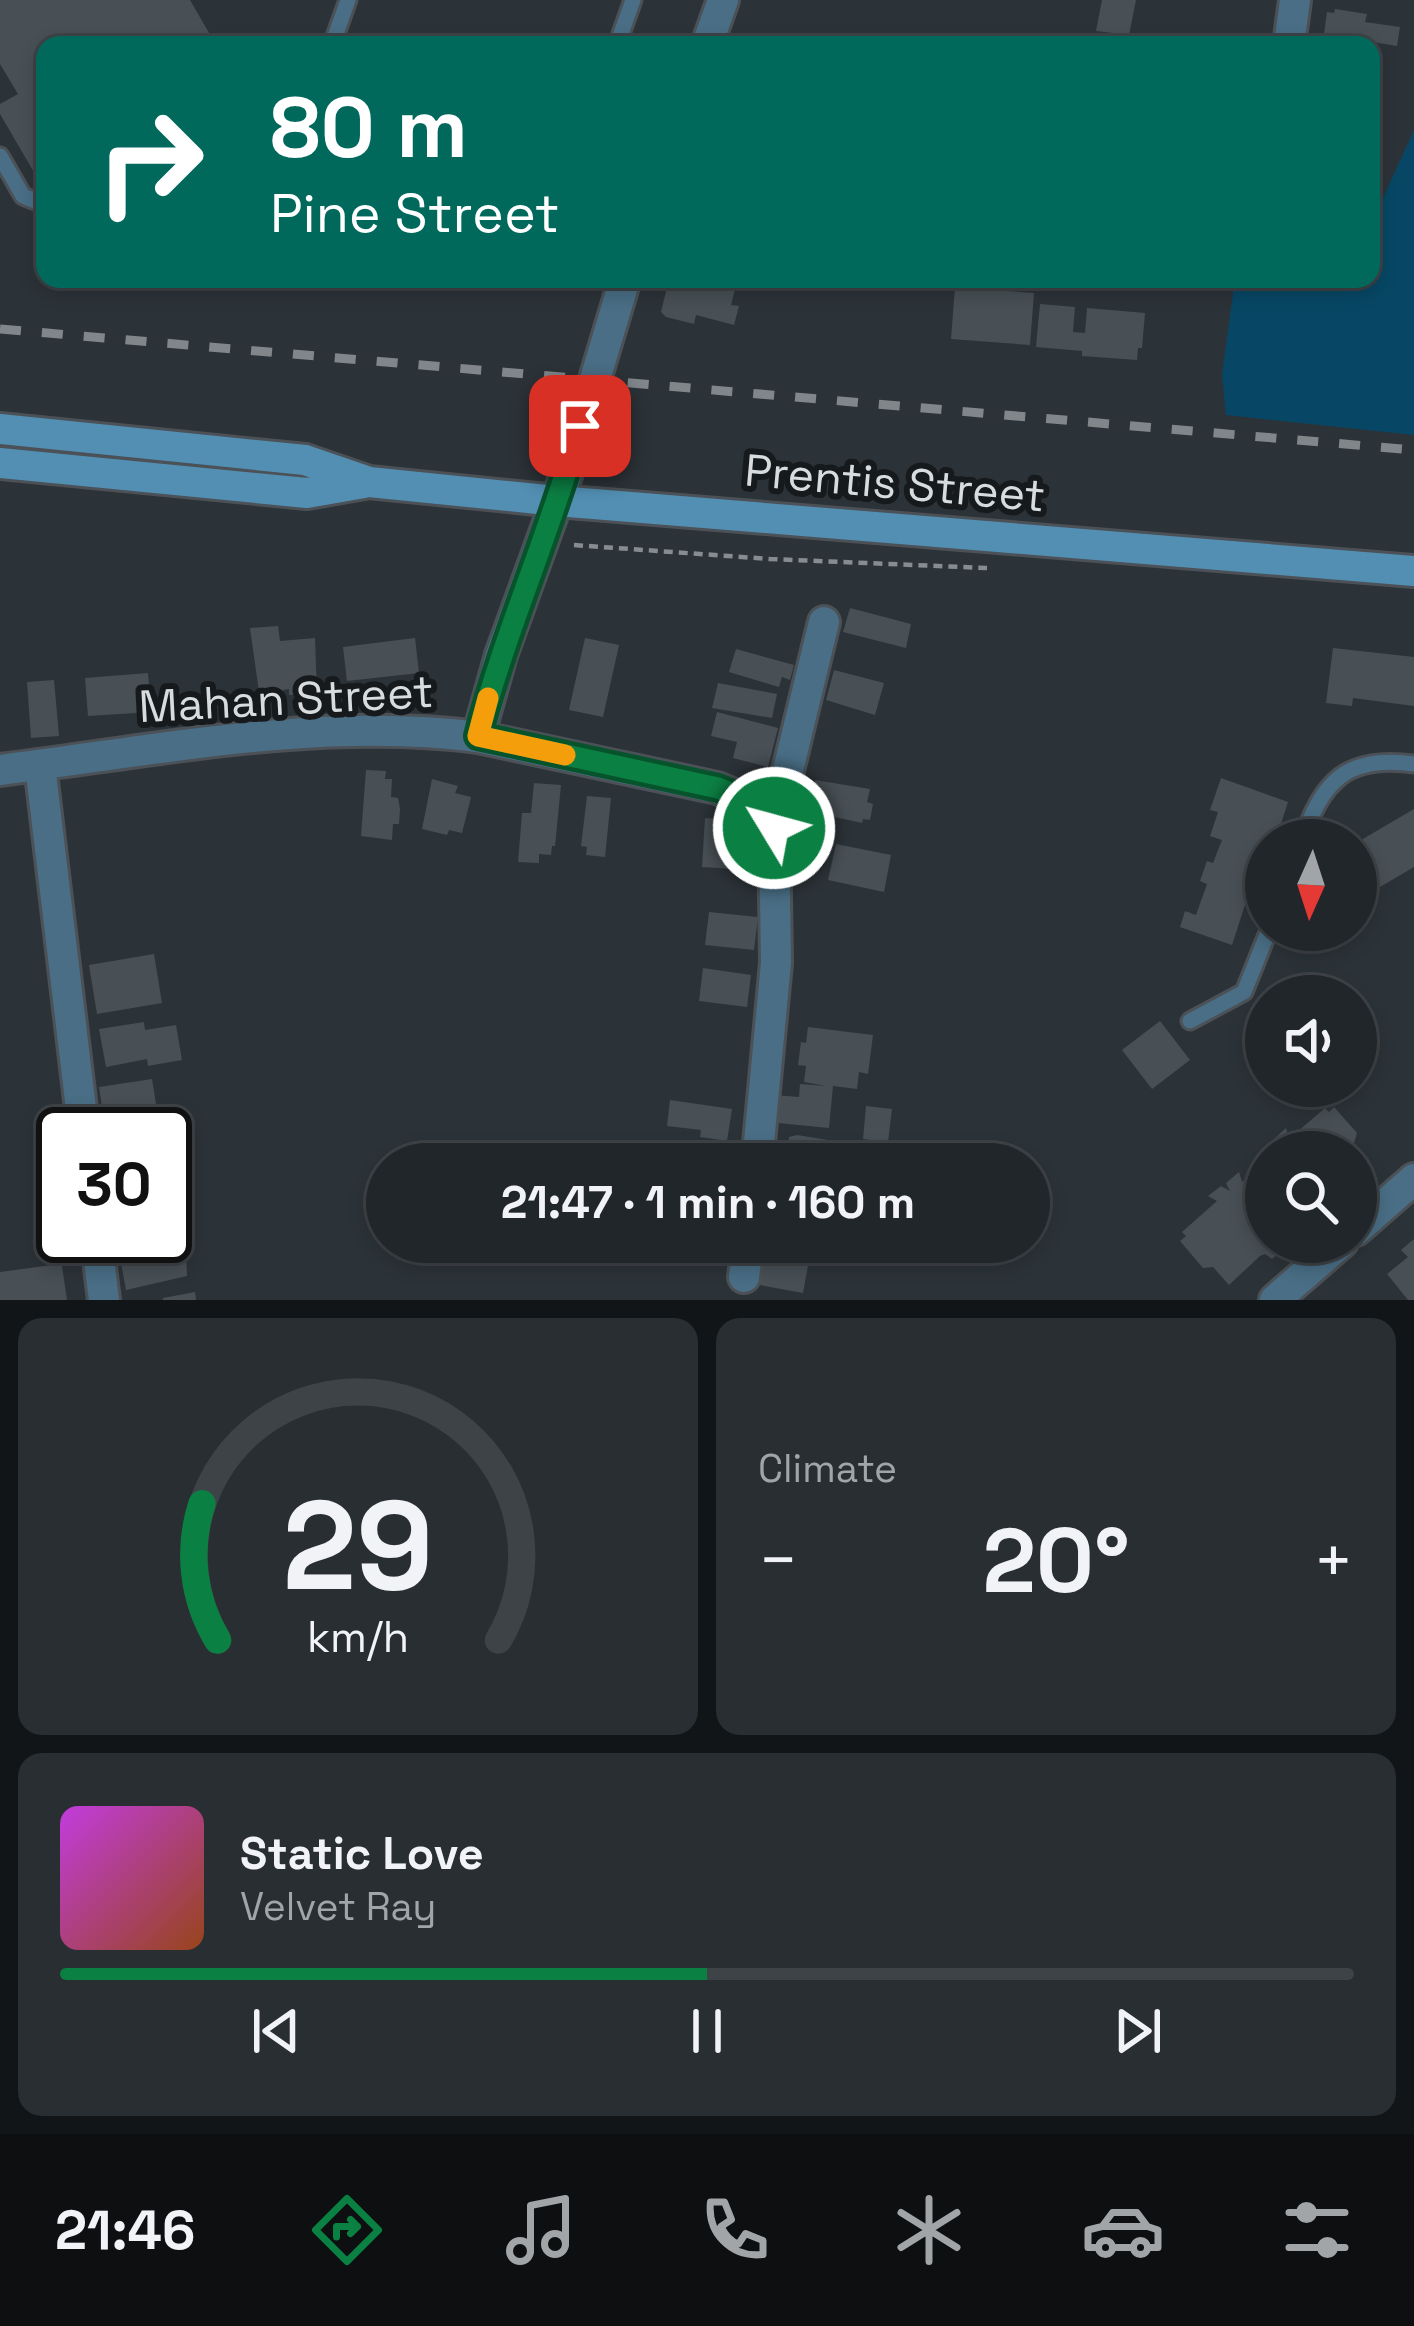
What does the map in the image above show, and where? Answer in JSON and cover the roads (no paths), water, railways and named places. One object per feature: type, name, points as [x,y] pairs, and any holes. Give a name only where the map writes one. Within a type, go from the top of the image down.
[{"type":"street","points":[[710,36],[723,0]]},
{"type":"street","points":[[1290,36],[1295,0]]},
{"type":"street","points":[[478,736],[622,288]]},
{"type":"street","name":"Prentis Street","points":[[0,429],[305,460],[370,482],[557,501],[1414,572]]},
{"type":"street","name":"Prentis Street","points":[[0,463],[307,493],[370,482]]},
{"type":"street","points":[[759,1143],[776,963],[774,828],[824,622]]},
{"type":"street","name":"Mahan Street","points":[[0,770],[234,739],[382,729],[478,736],[718,788],[752,802],[774,828]]},
{"type":"street","points":[[40,765],[81,1107]]},
{"type":"street","points":[[1377,1212],[1414,1179]]},
{"type":"street","points":[[99,1263],[104,1300]]},
{"type":"street","points":[[744,1277],[746,1263]]},
{"type":"street","points":[[1275,1300],[1318,1263]]},
{"type":"lane","points":[[335,36],[348,0]]},
{"type":"lane","points":[[620,36],[633,0]]},
{"type":"lane","points":[[0,156],[23,196],[36,201]]},
{"type":"lane","points":[[1310,819],[1333,778],[1359,767],[1414,764]]},
{"type":"lane","points":[[1190,1021],[1244,992],[1261,951]]},
{"type":"railway","points":[[0,329],[1414,450]]}]
